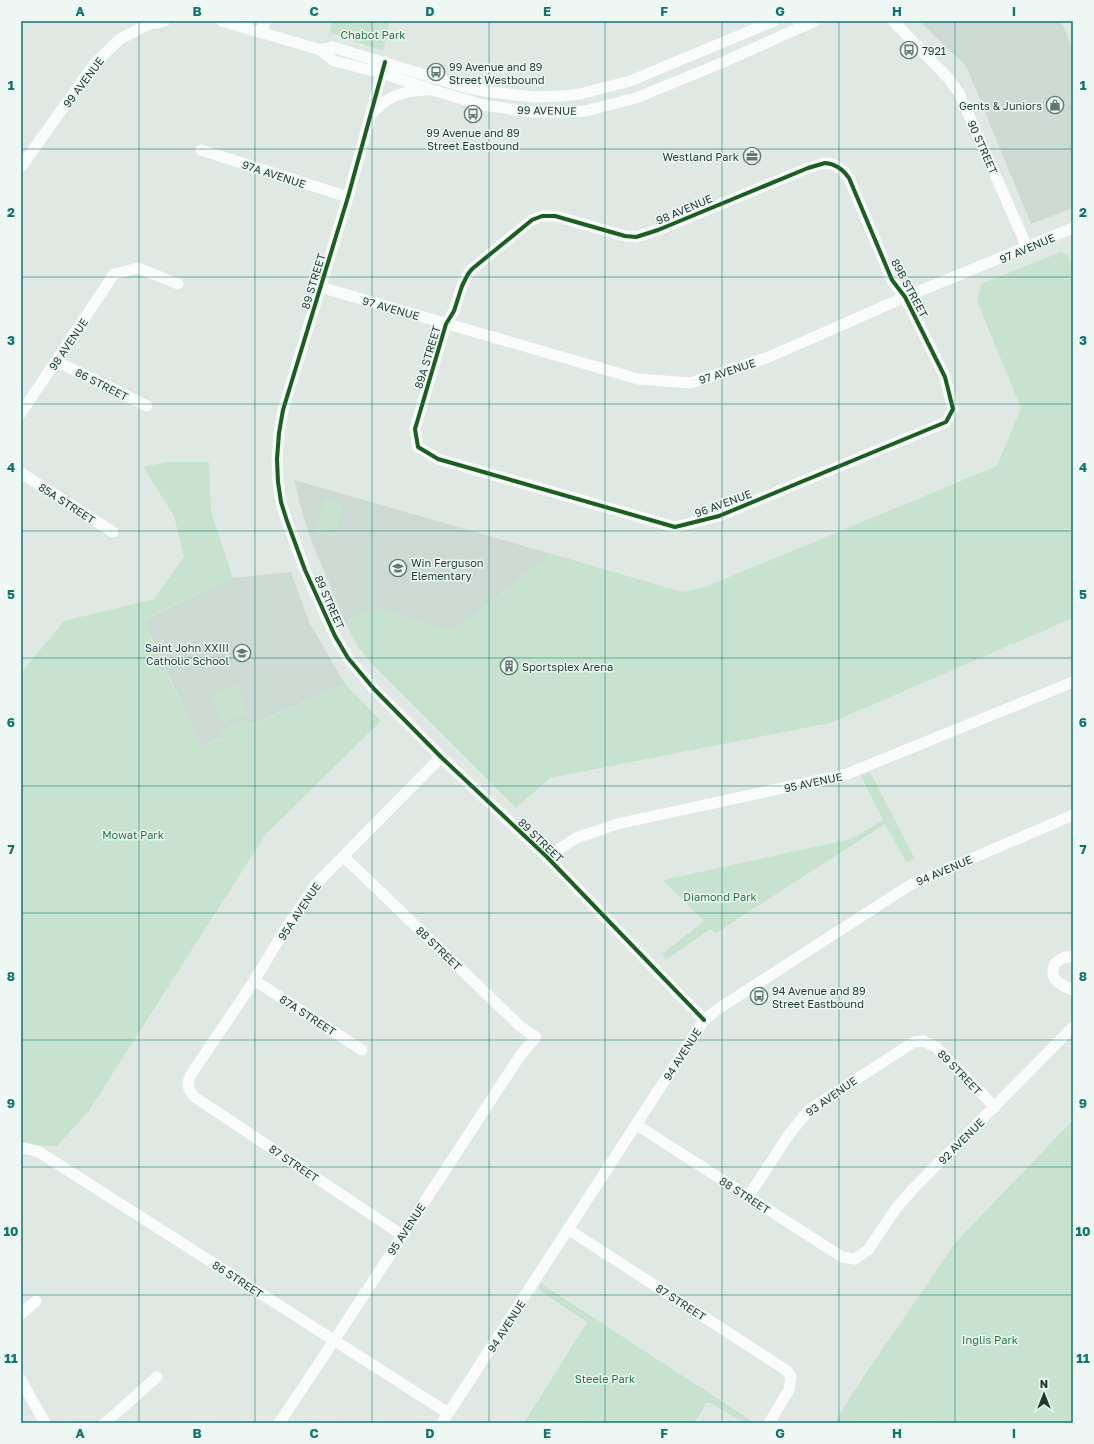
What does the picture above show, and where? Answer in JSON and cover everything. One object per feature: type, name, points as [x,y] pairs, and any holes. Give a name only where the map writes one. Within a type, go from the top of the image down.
[{"type":"street","name":"99 AVENUE","points":[[23,160],[95,63],[120,39],[149,24],[165,21]]},
{"type":"street","name":"99 AVENUE","points":[[222,21],[321,50],[332,47],[384,68],[432,90],[483,105],[507,110],[532,112],[585,111],[636,98],[719,64],[815,21]]},
{"type":"street","points":[[262,33],[264,21]]},
{"type":"street","name":"99 AVENUE","points":[[384,68],[490,92],[534,97],[580,94],[630,81],[774,21]]},
{"type":"street","name":"90 STREET","points":[[893,21],[949,79],[959,93],[1027,248]]},
{"type":"street","name":"89 STREET","points":[[384,68],[348,197],[289,390],[281,422],[277,458],[278,482],[281,502],[287,522],[305,570],[341,647],[365,680],[441,757],[547,858],[704,1020]]},
{"type":"street","points":[[372,113],[388,99],[394,96],[417,91],[432,90]]},
{"type":"street","name":"97A AVENUE","points":[[201,150],[348,197]]},
{"type":"street","name":"98 AVENUE","points":[[542,216],[548,215],[561,217],[625,236],[636,237],[818,164],[829,164]]},
{"type":"street","name":"89B STREET","points":[[829,164],[841,168],[849,178],[892,280],[906,298],[945,377],[953,409]]},
{"type":"street","name":"89A STREET","points":[[418,447],[415,429],[446,324],[454,310],[465,280],[472,269],[526,224],[542,216]]},
{"type":"street","name":"97 AVENUE","points":[[320,287],[638,379],[690,383],[769,357],[1073,228]]},
{"type":"street","name":"98 AVENUE","points":[[21,413],[114,274],[138,268],[178,284]]},
{"type":"street","name":"86 STREET","points":[[56,361],[147,406]]},
{"type":"street","name":"96 AVENUE","points":[[418,447],[438,459],[675,527],[719,516],[946,422],[953,409]]},
{"type":"street","name":"85A STREET","points":[[21,473],[113,532]]},
{"type":"street","name":"95 AVENUE","points":[[547,858],[576,838],[616,824],[847,774],[1073,682]]},
{"type":"street","name":"95A AVENUE","points":[[188,1088],[188,1080],[190,1076],[316,884],[441,757]]},
{"type":"street","name":"94 AVENUE","points":[[445,1418],[569,1230],[704,1020],[718,1009],[910,885],[1073,815]]},
{"type":"street","name":"88 STREET","points":[[343,856],[521,1026],[536,1037]]},
{"type":"street","points":[[1073,956],[1064,958],[1057,962],[1054,965],[1053,974],[1058,982],[1073,990]]},
{"type":"street","name":"87A STREET","points":[[254,980],[362,1050]]},
{"type":"street","name":"92 AVENUE","points":[[855,1259],[868,1250],[904,1198],[1073,1027]]},
{"type":"street","name":"95 AVENUE","points":[[279,1423],[520,1056],[536,1037]]},
{"type":"street","name":"89 STREET","points":[[923,1041],[936,1046],[995,1107]]},
{"type":"street","name":"93 AVENUE","points":[[748,1197],[790,1133],[810,1109],[910,1044],[923,1041]]},
{"type":"street","name":"87 STREET","points":[[188,1088],[196,1098],[402,1235]]},
{"type":"street","name":"88 STREET","points":[[637,1125],[842,1257],[855,1259]]},
{"type":"street","name":"86 STREET","points":[[23,1149],[39,1152],[334,1341],[445,1418]]},
{"type":"street","name":"87 STREET","points":[[569,1230],[786,1370],[791,1376],[789,1390],[769,1423]]},
{"type":"street","points":[[21,1314],[36,1301]]},
{"type":"street","points":[[105,1423],[157,1378]]},
{"type":"street","points":[[21,1380],[46,1423]]},
{"type":"shaded area","points":[[919,21],[1058,21],[1063,25],[1073,50],[1073,208],[1031,224],[966,66]]},
{"type":"shaded area","points":[[294,480],[552,554],[452,632],[377,608],[345,622],[311,540]]},
{"type":"shaded area","name":"Saint John XXIII Catholic School","points":[[291,572],[309,622],[345,684],[201,746],[143,620],[233,578]]},
{"type":"green space","name":"Chabot Park","points":[[332,21],[390,21],[383,51],[330,33]]},
{"type":"green space","points":[[1061,252],[1068,255],[1073,266],[1073,618],[830,723],[550,778],[516,808],[374,666],[358,647],[345,622],[377,608],[452,632],[552,554],[683,592],[705,587],[997,466],[1021,408],[977,301],[981,284]]},
{"type":"green space","name":"Mowat Park","points":[[167,462],[209,462],[211,511],[233,578],[144,619],[150,637],[201,746],[221,738],[222,730],[248,719],[251,725],[345,684],[381,721],[266,834],[88,1112],[57,1146],[21,1144],[21,673],[64,621],[154,599],[184,557],[174,516],[143,467]]},
{"type":"green space","points":[[324,499],[343,504],[334,537],[315,532]]},
{"type":"green space","points":[[236,685],[248,712],[222,723],[211,695]]},
{"type":"green space","name":"Diamond Park","points":[[870,772],[915,859],[906,862],[885,824],[716,933],[710,929],[666,960],[662,954],[704,921],[663,880],[851,839],[883,820],[861,776]]},
{"type":"green space","name":"Inglis Park","points":[[1073,1120],[1073,1423],[834,1423],[866,1373],[956,1242]]},
{"type":"green space","name":"Steele Park","points":[[540,1283],[752,1421],[751,1423],[744,1423],[711,1403],[707,1403],[694,1423],[524,1423],[587,1322],[539,1290]]},
{"type":"cycle path","points":[[385,62],[348,197],[283,410],[277,459],[281,502],[287,521],[305,570],[335,636],[348,658],[374,689],[441,757],[547,857],[704,1020]]},
{"type":"cycle path","points":[[825,163],[833,164],[844,172],[849,178],[892,280],[905,297],[945,377],[953,409],[946,422],[719,516],[675,527],[438,459],[418,447],[415,429],[446,324],[454,311],[462,286],[468,274],[472,269],[532,220],[542,216],[555,216],[625,236],[636,237],[658,230],[808,168],[825,163]]},
{"type":"place","name":"7921","points":[[909,50]]},
{"type":"place","name":"99 Avenue and 89 Street Westbound","points":[[436,72]]},
{"type":"place","name":"Gents & Juniors","points":[[1055,105]]},
{"type":"place","name":"99 Avenue and 89 Street Eastbound","points":[[473,114]]},
{"type":"place","name":"Westland Park","points":[[752,156]]},
{"type":"place","name":"Win Ferguson Elementary","points":[[398,568]]},
{"type":"place","name":"Saint John XXIII Catholic School","points":[[242,653]]},
{"type":"place","name":"Sportsplex Arena","points":[[509,666]]},
{"type":"place","name":"94 Avenue and 89 Street Eastbound","points":[[759,996]]}]
